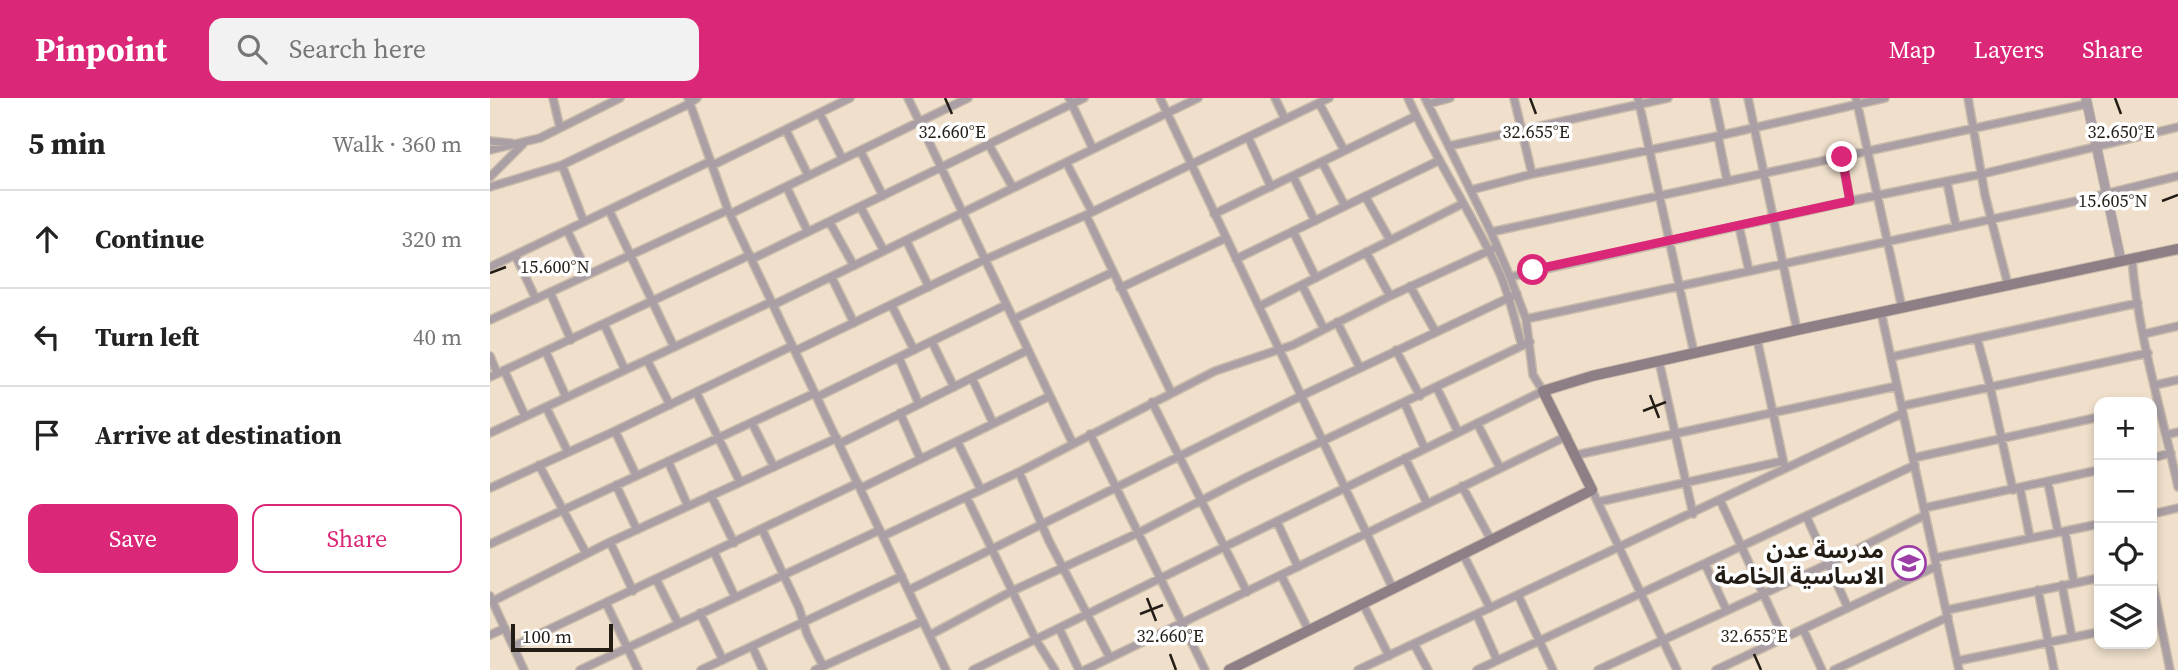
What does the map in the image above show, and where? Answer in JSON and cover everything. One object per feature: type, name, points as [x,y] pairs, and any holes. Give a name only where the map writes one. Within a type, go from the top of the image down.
[{"type":"main road","points":[[1229,670],[1247,666],[1309,631],[1592,490],[1544,391],[1584,378],[1694,353],[2178,249]]},
{"type":"street","points":[[552,98],[560,128]]},
{"type":"street","points":[[490,150],[520,144],[560,128],[620,98]]},
{"type":"street","points":[[490,187],[562,165],[697,98]]},
{"type":"street","points":[[490,267],[850,98]]},
{"type":"street","points":[[908,98],[1073,444]]},
{"type":"street","points":[[490,320],[631,254],[787,188],[842,158],[861,152],[968,98]]},
{"type":"street","points":[[497,374],[830,223],[989,145],[1071,101],[1084,98]]},
{"type":"street","points":[[1160,98],[1393,589]]},
{"type":"street","points":[[490,433],[674,347],[832,278],[1198,98]]},
{"type":"street","points":[[1275,98],[1285,119]]},
{"type":"street","points":[[490,488],[696,392],[892,306],[1329,98]]},
{"type":"street","points":[[973,670],[1424,447],[1544,391],[1533,375],[1526,319],[1438,160],[1408,98]]},
{"type":"street","points":[[1450,98],[1427,101],[1510,277],[1522,346]]},
{"type":"street","points":[[1514,98],[1532,174]]},
{"type":"street","points":[[1450,146],[1639,101],[1668,98]]},
{"type":"street","points":[[1714,98],[1727,180]]},
{"type":"street","points":[[1748,98],[1797,330]]},
{"type":"street","points":[[1471,190],[1532,174],[1754,128],[1857,101],[1885,98]]},
{"type":"street","points":[[1968,98],[1982,174],[2008,285]]},
{"type":"street","points":[[688,101],[729,212],[947,670]]},
{"type":"street","points":[[1071,101],[1093,149]]},
{"type":"street","points":[[1639,101],[1694,353]]},
{"type":"street","points":[[1857,101],[1902,308]]},
{"type":"street","points":[[1491,232],[2087,101],[2106,192],[2138,303],[2156,397]]},
{"type":"street","points":[[1319,103],[1344,150]]},
{"type":"street","points":[[820,114],[842,158]]},
{"type":"street","points":[[1214,215],[1416,116]]},
{"type":"street","points":[[1510,277],[1877,195],[1947,182],[2178,127]]},
{"type":"street","points":[[786,130],[808,175]]},
{"type":"street","points":[[1248,137],[1270,187]]},
{"type":"street","points":[[490,141],[520,144]]},
{"type":"street","points":[[490,177],[520,144]]},
{"type":"street","points":[[989,145],[1013,188]]},
{"type":"street","points":[[861,152],[883,196]]},
{"type":"street","points":[[1842,157],[1850,201]]},
{"type":"street","points":[[1236,259],[1438,160]]},
{"type":"street","points":[[1066,162],[1120,288],[1171,393]]},
{"type":"street","points":[[1322,162],[1345,206]]},
{"type":"street","points":[[562,165],[584,222]]},
{"type":"street","points":[[1293,176],[1315,221]]},
{"type":"street","points":[[1526,319],[2072,202],[2178,176]]},
{"type":"street","points":[[1947,182],[1956,226]]},
{"type":"street","points":[[787,188],[808,232]]},
{"type":"street","points":[[1365,196],[1390,240]]},
{"type":"street","points":[[1260,306],[1462,204]]},
{"type":"street","points":[[861,208],[884,251]]},
{"type":"street","points":[[609,210],[674,347]]},
{"type":"street","points":[[830,223],[854,266]]},
{"type":"street","points":[[1739,226],[1749,271]]},
{"type":"street","points":[[567,230],[588,274]]},
{"type":"street","points":[[1293,231],[1316,278]]},
{"type":"street","points":[[1120,288],[1226,238]]},
{"type":"street","points":[[906,240],[929,287]]},
{"type":"street","points":[[580,670],[783,574],[967,498],[1171,393],[1226,367],[1281,349],[1497,247]]},
{"type":"street","points":[[1366,252],[1390,296]]},
{"type":"street","points":[[515,255],[536,299]]},
{"type":"street","points":[[1014,319],[1113,272]]},
{"type":"street","points":[[832,278],[854,323]]},
{"type":"street","points":[[1302,285],[1324,329]]},
{"type":"street","points":[[1410,286],[1435,331]]},
{"type":"street","points":[[550,292],[570,340]]},
{"type":"street","points":[[909,590],[991,547],[1513,295]]},
{"type":"street","points":[[1891,357],[2138,303]]},
{"type":"street","points":[[490,544],[636,475],[899,358],[1006,304]]},
{"type":"street","points":[[892,306],[914,350]]},
{"type":"street","points":[[1881,313],[1958,668],[2094,633]]},
{"type":"street","points":[[1337,322],[1360,368]]},
{"type":"street","points":[[604,324],[625,370]]},
{"type":"street","points":[[2144,334],[2178,326]]},
{"type":"street","points":[[1977,338],[2030,538]]},
{"type":"street","points":[[1757,339],[1784,464]]},
{"type":"street","points":[[932,342],[954,387]]},
{"type":"street","points":[[930,635],[1012,591],[1138,533],[1530,342]]},
{"type":"street","points":[[1396,350],[1420,396]]},
{"type":"street","points":[[524,670],[491,598],[711,495],[900,413],[1028,351]]},
{"type":"street","points":[[546,352],[566,397]]},
{"type":"street","points":[[1363,669],[1693,514],[1784,464],[1902,410],[1990,386],[2148,353]]},
{"type":"street","points":[[490,356],[497,374],[525,416]]},
{"type":"street","points":[[899,358],[919,404]]},
{"type":"street","points":[[648,360],[670,405]]},
{"type":"street","points":[[1659,361],[1693,514]]},
{"type":"street","points":[[972,378],[993,423]]},
{"type":"street","points":[[2155,385],[2178,380]]},
{"type":"street","points":[[1576,455],[1897,386]]},
{"type":"street","points":[[1437,388],[1458,432]]},
{"type":"street","points":[[696,392],[740,482]]},
{"type":"street","points":[[514,646],[1050,396]]},
{"type":"street","points":[[1152,402],[1247,592]]},
{"type":"street","points":[[1405,404],[1424,447]]},
{"type":"street","points":[[546,407],[568,452]]},
{"type":"street","points":[[2157,408],[2178,487]]},
{"type":"street","points":[[900,413],[920,458]]},
{"type":"street","points":[[1477,670],[1807,517],[1914,462],[2003,437],[2094,418]]},
{"type":"street","points":[[752,423],[774,467]]},
{"type":"street","points":[[1477,424],[1500,468]]},
{"type":"street","points":[[615,431],[636,475]]},
{"type":"street","points":[[2166,435],[2178,432]]},
{"type":"street","points":[[1090,434],[1205,670]]},
{"type":"street","points":[[1086,670],[1567,436]]},
{"type":"street","points":[[957,441],[981,490]]},
{"type":"street","points":[[2157,457],[2171,453]]},
{"type":"street","points":[[1405,458],[1427,503]]},
{"type":"street","points":[[667,461],[688,506]]},
{"type":"street","points":[[1598,502],[1784,464]]},
{"type":"street","points":[[539,465],[586,554]]},
{"type":"street","points":[[1598,670],[1828,564],[1925,511],[2094,471]]},
{"type":"street","points":[[1019,472],[1042,524],[1110,658]]},
{"type":"street","points":[[2048,483],[2074,583]]},
{"type":"street","points":[[616,485],[637,530]]},
{"type":"street","points":[[1462,486],[1491,540]]},
{"type":"street","points":[[1592,490],[1677,670]]},
{"type":"street","points":[[711,495],[734,543]]},
{"type":"street","points":[[967,498],[1036,640],[1055,670]]},
{"type":"street","points":[[1720,500],[1784,639]]},
{"type":"street","points":[[2157,513],[2178,508]]},
{"type":"street","points":[[1807,517],[1848,608]]},
{"type":"street","points":[[1277,522],[1298,567]]},
{"type":"street","points":[[1716,670],[1848,608],[1936,562],[2094,525]]},
{"type":"street","points":[[762,530],[804,621],[819,668],[923,621]]},
{"type":"street","points":[[610,542],[633,591]]},
{"type":"street","points":[[714,552],[735,597]]},
{"type":"street","points":[[1463,554],[1490,608]]},
{"type":"street","points":[[1705,564],[1726,609]]},
{"type":"street","points":[[1282,575],[1309,631]]},
{"type":"street","points":[[701,670],[902,576]]},
{"type":"street","points":[[656,579],[678,623]]},
{"type":"street","points":[[1835,670],[1948,613],[2094,579]]},
{"type":"street","points":[[2062,585],[2073,637]]},
{"type":"street","points":[[2038,590],[2053,670]]},
{"type":"street","points":[[1518,595],[1553,670]]},
{"type":"street","points":[[606,603],[638,670]]},
{"type":"street","points":[[1363,604],[1389,656]]},
{"type":"street","points":[[700,613],[723,660]]},
{"type":"street","points":[[1477,615],[1497,660]]},
{"type":"street","points":[[2157,625],[2170,670]]},
{"type":"street","points":[[490,635],[505,628]]},
{"type":"street","points":[[1059,628],[1079,670]]},
{"type":"street","points":[[1803,629],[1822,670]]},
{"type":"street","points":[[1414,644],[1428,670]]},
{"type":"street","points":[[752,646],[763,670]]},
{"type":"place","name":"مدرسة عدن الاساسية الخاصة","points":[[1909,563]]},
{"type":"route","points":[[1533,270],[1850,201],[1842,157]]}]
